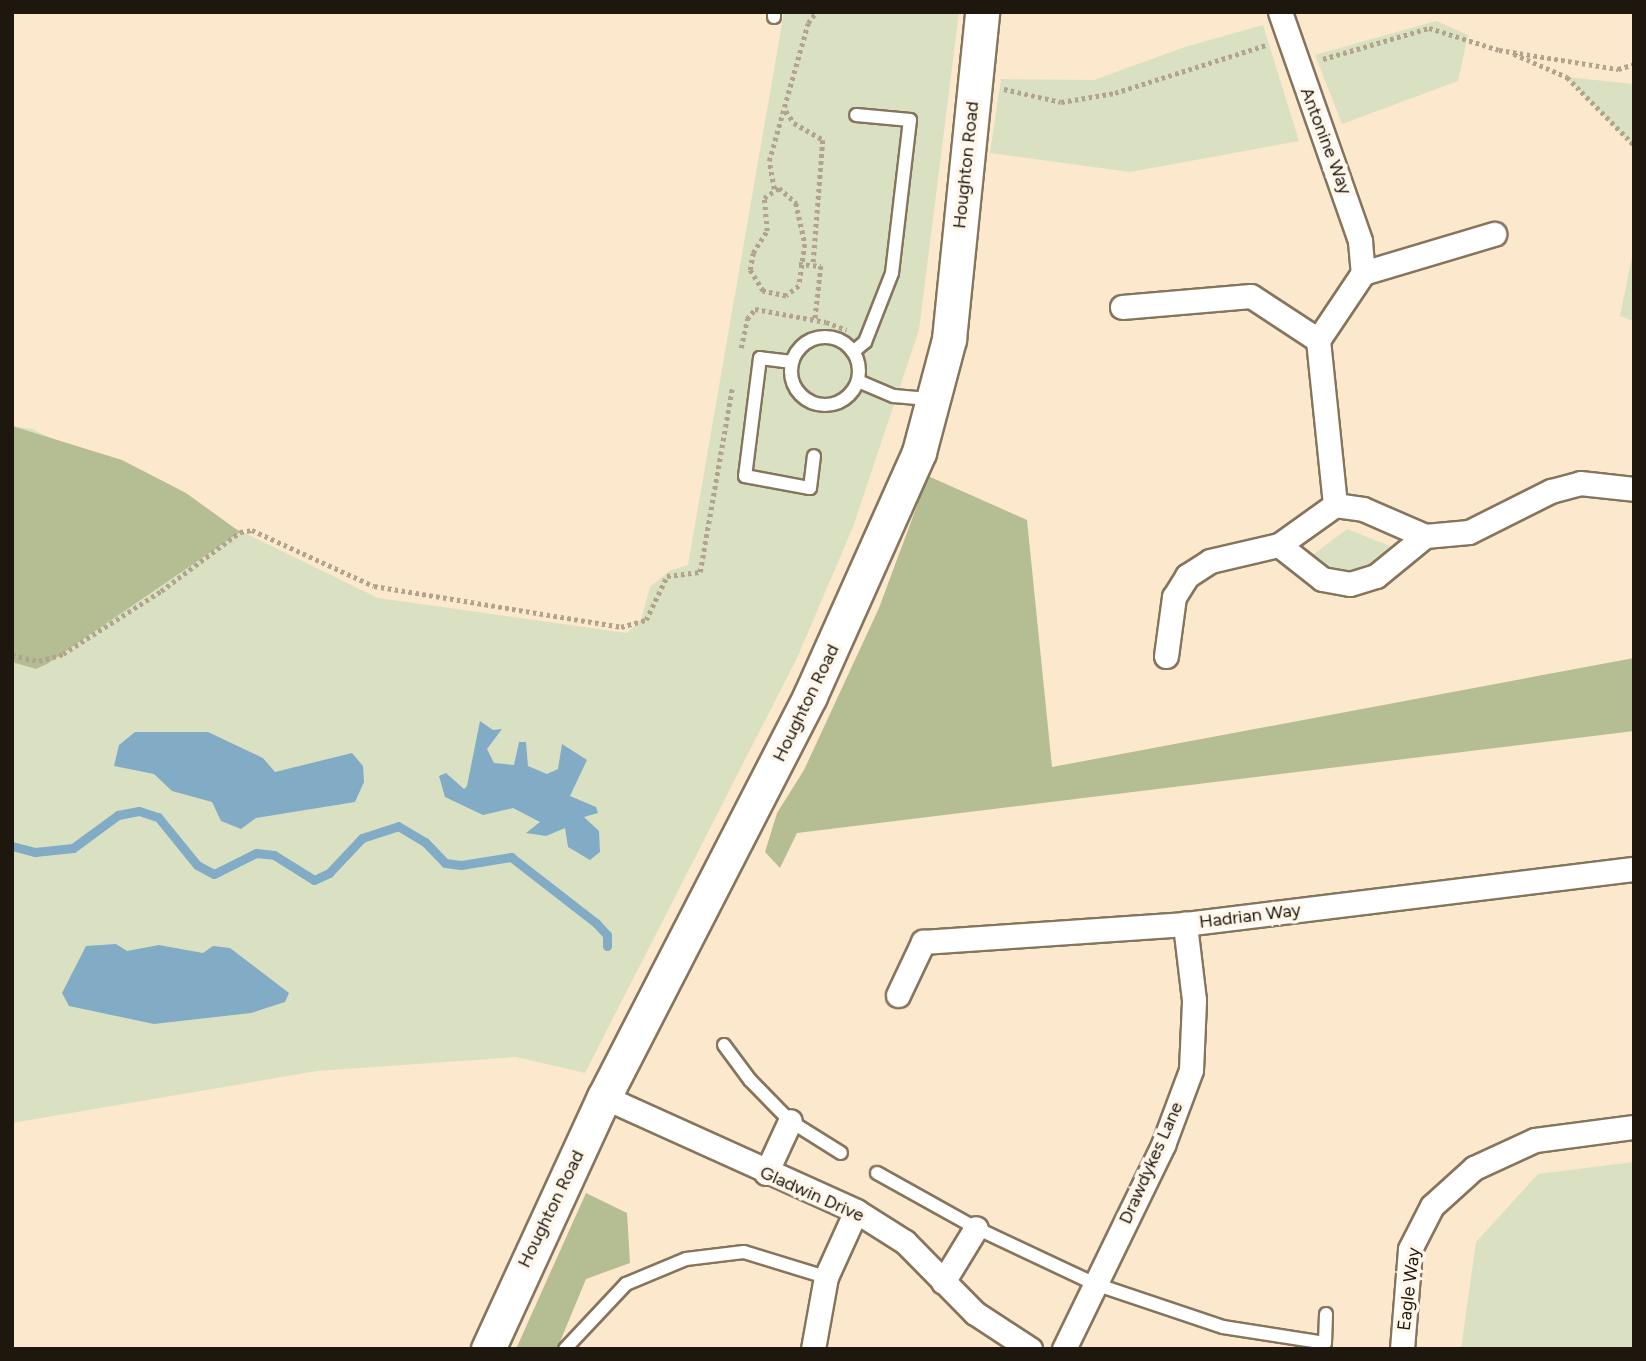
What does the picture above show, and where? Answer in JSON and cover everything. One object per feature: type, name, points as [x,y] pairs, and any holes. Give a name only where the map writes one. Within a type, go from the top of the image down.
[{"type":"street","name":"Houghton Road","points":[[488,1349],[604,1097],[810,696],[896,509],[936,400],[949,339],[982,12]]},
{"type":"street","name":"Antonine Way","points":[[1282,23],[1353,211],[1363,272]]},
{"type":"street","points":[[1335,505],[1318,340],[1363,272],[1494,234]]},
{"type":"street","points":[[1122,307],[1251,296],[1318,340]]},
{"type":"street","points":[[1166,656],[1174,597],[1186,576],[1210,561],[1279,545],[1335,505],[1363,509],[1425,536],[1469,533],[1551,491],[1580,483],[1634,489]]},
{"type":"street","points":[[1279,545],[1322,579],[1350,584],[1376,576],[1425,536]]},
{"type":"street","name":"Hadrian Way","points":[[898,995],[923,942],[1185,924],[1634,869]]},
{"type":"street","name":"Drawdykes Lane","points":[[1064,1349],[1163,1145],[1191,1070],[1194,1000],[1185,924]]},
{"type":"street","name":"Gladwin Drive","points":[[604,1097],[766,1173],[856,1210],[905,1242],[975,1313],[1030,1349]]},
{"type":"street","points":[[766,1173],[790,1121]]},
{"type":"street","name":"Eagle Way","points":[[1402,1349],[1410,1249],[1432,1206],[1474,1168],[1535,1140],[1634,1127]]},
{"type":"street","points":[[813,1349],[826,1277],[856,1210]]},
{"type":"street","points":[[943,1282],[976,1228]]},
{"type":"lane","points":[[856,115],[910,120],[892,273],[858,348],[858,381],[841,401],[819,405],[800,394],[794,385],[792,362],[797,351],[816,338],[839,339],[858,348]]},
{"type":"lane","points":[[792,362],[761,358],[745,476],[810,488],[814,456]]},
{"type":"lane","points":[[858,381],[894,396],[936,400]]},
{"type":"lane","points":[[724,1045],[750,1080],[790,1121],[841,1153]]},
{"type":"lane","points":[[877,1173],[976,1228],[1095,1284],[1223,1327],[1276,1339],[1325,1343],[1326,1314]]},
{"type":"lane","points":[[565,1349],[626,1284],[686,1259],[744,1252],[826,1277]]},
{"type":"path","points":[[774,190],[769,161],[808,23],[816,12]]},
{"type":"path","points":[[823,12],[836,12]]},
{"type":"path","points":[[975,83],[1061,102],[1115,93],[1270,44],[1282,23]]},
{"type":"path","points":[[1297,67],[1429,28],[1499,50],[1567,77],[1634,145]]},
{"type":"path","points":[[1499,50],[1618,69],[1634,64]]},
{"type":"path","points":[[785,110],[794,123],[822,140],[813,266]]},
{"type":"path","points":[[774,190],[788,194],[796,203],[805,244],[799,264],[799,286],[786,296],[763,291],[750,270],[753,253],[767,231],[764,198],[774,190]]},
{"type":"path","points":[[799,264],[821,266],[815,320]]},
{"type":"path","points":[[738,358],[750,311],[838,326],[858,348]]},
{"type":"path","points":[[12,655],[39,662],[63,654],[161,591],[240,532],[252,530],[374,586],[437,600],[513,607],[621,626],[646,620],[667,576],[700,572],[733,384]]},
{"type":"green space","points":[[784,12],[959,12],[919,330],[853,527],[797,658],[585,1073],[516,1057],[317,1071],[12,1123],[12,426],[32,429],[378,598],[627,633],[641,620],[650,587],[669,571],[688,565]]},
{"type":"green space","points":[[1436,21],[1468,35],[1458,81],[1342,124],[1315,55]]},
{"type":"green space","points":[[1263,25],[1299,141],[1130,172],[990,153],[1001,79],[1094,80],[1185,47]]},
{"type":"green space","points":[[1566,77],[1634,84],[1634,147]]},
{"type":"green space","points":[[1634,247],[1634,321],[1620,316]]},
{"type":"green space","points":[[12,426],[122,460],[186,493],[240,532],[47,664],[36,669],[12,662]]},
{"type":"green space","points":[[928,476],[1027,520],[1052,767],[1634,658],[1634,731],[797,833],[780,868],[765,852],[777,813],[804,770],[879,608]]},
{"type":"green space","points":[[1347,529],[1390,546],[1368,565],[1353,572],[1334,572],[1310,557]]},
{"type":"green space","points":[[1634,1162],[1634,1349],[1461,1349],[1476,1242],[1538,1174]]},
{"type":"green space","points":[[586,1193],[627,1213],[630,1263],[586,1279],[557,1349],[516,1349]]},
{"type":"water","points":[[480,721],[493,730],[502,729],[487,749],[494,763],[514,765],[519,742],[526,742],[528,766],[547,774],[558,769],[562,744],[587,760],[570,796],[596,807],[598,813],[584,817],[599,831],[600,852],[590,860],[568,847],[565,828],[546,836],[526,833],[540,822],[513,808],[483,815],[445,797],[439,776],[446,773],[464,789],[467,786]]},
{"type":"water","points":[[135,732],[208,732],[263,758],[275,772],[352,753],[363,766],[364,782],[355,802],[256,818],[241,829],[221,821],[212,802],[172,791],[154,774],[114,766],[119,745]]},
{"type":"water","points":[[116,944],[127,951],[159,945],[203,953],[213,946],[230,948],[289,993],[285,1002],[251,1013],[154,1024],[69,1006],[62,993],[86,946]]},
{"type":"waterway","points":[[12,846],[35,852],[73,848],[118,815],[139,811],[158,817],[197,865],[214,874],[256,853],[274,855],[314,880],[329,873],[362,838],[398,826],[425,842],[445,863],[461,865],[511,857],[596,923],[607,935],[607,946]]}]
